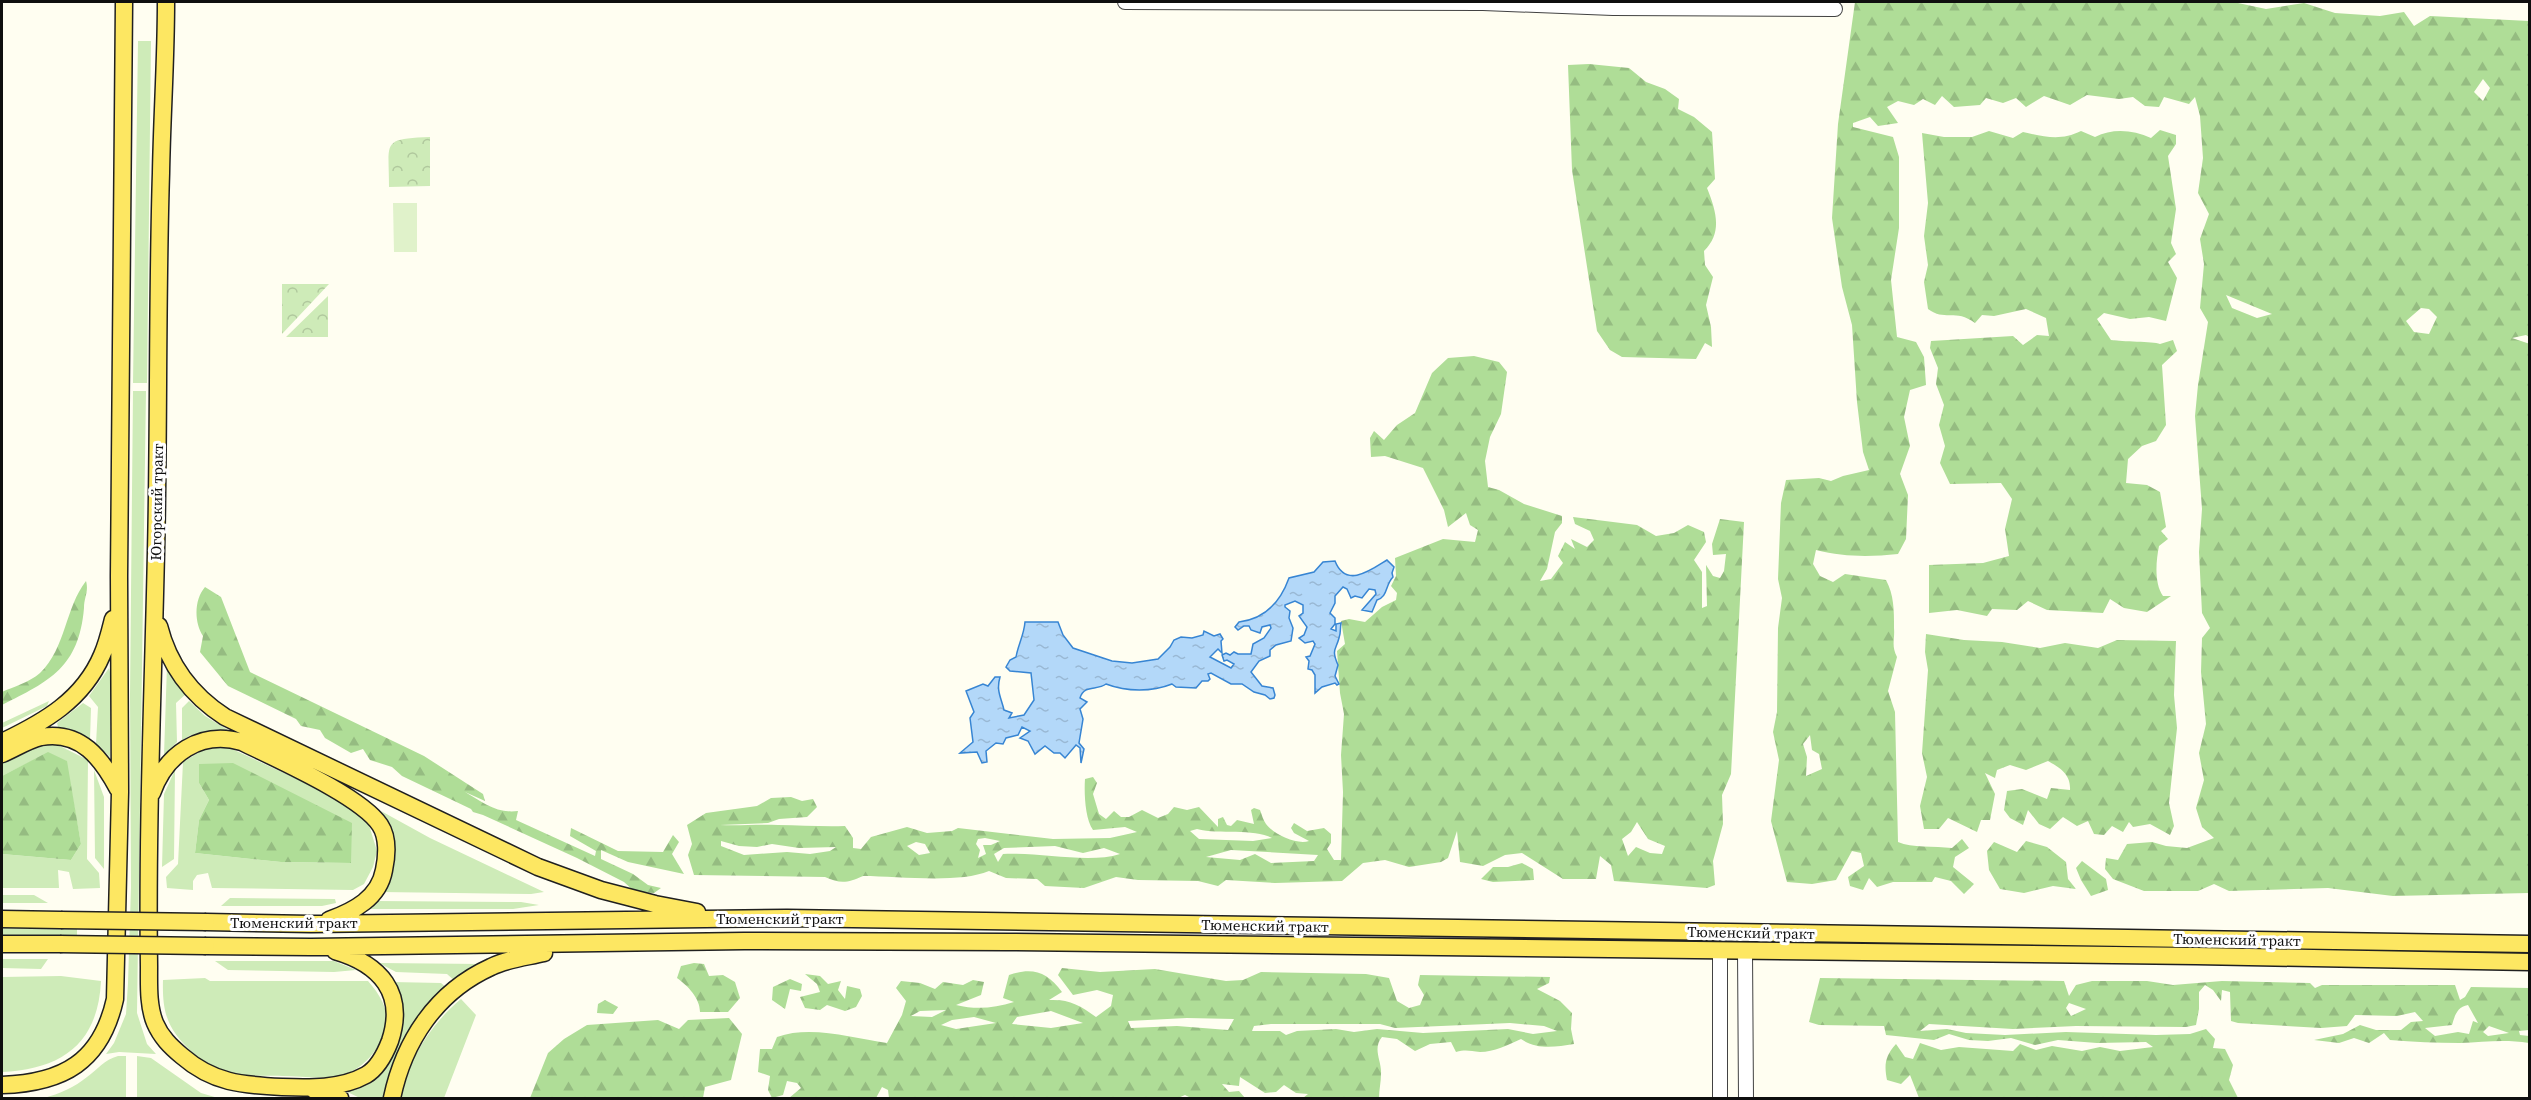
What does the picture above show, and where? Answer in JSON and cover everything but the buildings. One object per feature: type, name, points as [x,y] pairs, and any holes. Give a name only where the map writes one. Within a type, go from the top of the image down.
[{"type":"main road","points":[[2,1085],[25,1084],[52,1078],[76,1066],[93,1052],[104,1034],[115,999],[120,792],[119,576],[124,2]]},
{"type":"main road","name":"Югорский тракт","points":[[166,2],[161,172],[155,612],[148,801],[150,1002],[154,1022],[166,1042],[197,1068],[215,1078],[236,1083],[304,1088]]},
{"type":"main road","points":[[2,742],[57,712],[85,686],[102,655],[111,626],[119,576]]},
{"type":"main road","points":[[155,612],[163,642],[183,680],[206,704],[225,717],[566,879],[655,904],[704,913],[788,918]]},
{"type":"main road","points":[[2,754],[40,738],[56,736],[72,740],[94,752],[104,763],[120,792]]},
{"type":"main road","points":[[148,801],[163,770],[180,752],[191,745],[210,739],[229,738],[242,742],[356,801],[381,826],[386,843],[384,873],[370,898],[359,906],[344,915],[311,924]]},
{"type":"main road","name":"Тюменский тракт","points":[[2,919],[311,924],[788,918],[2529,944]]},
{"type":"main road","name":"Тюменский тракт","points":[[2,944],[310,947],[722,942],[1008,942],[2529,962]]},
{"type":"main road","points":[[392,1098],[400,1067],[416,1033],[429,1013],[448,993],[493,965],[546,952],[598,945]]},
{"type":"main road","points":[[304,1088],[347,1082],[367,1074],[377,1066],[386,1051],[394,1028],[396,1011],[391,992],[385,981],[371,967],[337,951],[310,947]]},
{"type":"main road","points":[[304,1088],[340,1098]]},
{"type":"street","points":[[1125,2],[1483,3],[1764,11],[1835,9]]},
{"type":"street","points":[[1720,951],[1720,1098]]},
{"type":"street","points":[[1745,951],[1746,1098]]},
{"type":"green space","points":[[1855,2],[2238,3],[2266,9],[2304,3],[2335,13],[2380,16],[2404,12],[2414,26],[2430,16],[2529,21],[2529,337],[2526,335],[2512,338],[2530,344],[2529,893],[2393,896],[2328,888],[2229,891],[2214,884],[2198,891],[2144,891],[2113,879],[2105,869],[2106,858],[2118,860],[2127,844],[2152,842],[2187,848],[2214,838],[2202,827],[2196,808],[2204,780],[2199,753],[2206,724],[2201,672],[2202,638],[2210,628],[2202,613],[2199,552],[2202,509],[2195,416],[2208,322],[2200,308],[2204,264],[2200,239],[2209,214],[2198,193],[2203,158],[2200,116],[2195,97],[2189,104],[2164,97],[2159,107],[2145,106],[2133,97],[2119,99],[2087,95],[2070,105],[2044,96],[2026,107],[2016,98],[2003,103],[1986,98],[1980,105],[1954,107],[1942,96],[1935,105],[1923,99],[1914,105],[1898,101],[1887,107],[1898,123],[1878,126],[1870,117],[1853,123],[1853,127],[1893,137],[1899,157],[1899,228],[1891,280],[1897,337],[1916,342],[1924,357],[1926,385],[1910,390],[1904,417],[1910,446],[1900,474],[1908,495],[1906,539],[1898,554],[1857,556],[1816,550],[1813,564],[1820,576],[1833,582],[1845,574],[1886,580],[1893,603],[1894,646],[1897,657],[1888,691],[1895,712],[1898,842],[1916,846],[1952,848],[1962,839],[1969,848],[1955,857],[1953,867],[1974,884],[1964,894],[1951,881],[1935,877],[1932,882],[1893,882],[1877,887],[1869,878],[1863,890],[1850,886],[1848,877],[1864,866],[1861,853],[1852,851],[1836,880],[1812,884],[1787,882],[1771,821],[1779,760],[1773,732],[1777,712],[1778,628],[1782,598],[1778,579],[1781,503],[1786,480],[1819,478],[1831,481],[1869,470],[1863,452],[1857,402],[1852,325],[1842,287],[1832,218],[1838,124]],"holes":[[[2483,79],[2490,88],[2483,101],[2474,92]],[[2226,295],[2272,314],[2257,318],[2232,308]],[[2421,308],[2429,309],[2437,317],[2429,334],[2414,332],[2406,321]],[[1810,735],[1812,750],[1819,754],[1822,769],[1806,776],[1807,757],[1803,744]]]},
{"type":"green space","points":[[138,41],[151,41],[147,383],[133,383]]},
{"type":"green space","points":[[1589,64],[1629,68],[1646,82],[1665,89],[1679,99],[1678,109],[1694,117],[1712,132],[1715,179],[1707,188],[1715,213],[1716,229],[1710,244],[1704,251],[1705,265],[1713,277],[1706,305],[1711,327],[1712,347],[1705,343],[1696,359],[1622,357],[1610,350],[1597,331],[1572,170],[1568,65]]},
{"type":"green space","points":[[2160,130],[2176,135],[2176,144],[2168,156],[2176,209],[2171,243],[2176,254],[2168,262],[2177,278],[2166,321],[2149,317],[2130,319],[2104,313],[2097,319],[2111,340],[2160,344],[2173,340],[2177,351],[2162,365],[2166,425],[2156,441],[2142,446],[2128,459],[2126,483],[2147,485],[2160,492],[2166,527],[2161,531],[2168,539],[2159,546],[2157,578],[2163,596],[2171,596],[2147,612],[2124,608],[2110,599],[2103,613],[2047,610],[2028,601],[2017,610],[1992,609],[1987,616],[1957,610],[1929,613],[1929,565],[1983,563],[2009,556],[2005,529],[2012,499],[2001,483],[1950,484],[1940,463],[1945,446],[1939,425],[1944,405],[1936,384],[1938,368],[1930,348],[1931,341],[2013,336],[2023,345],[2037,335],[2049,336],[2046,318],[2026,309],[1994,316],[1982,315],[1975,323],[1962,316],[1940,315],[1928,309],[1924,282],[1928,265],[1924,236],[1928,203],[1922,133],[1944,137],[1972,137],[1989,131],[2013,138],[2023,132],[2046,137],[2060,137],[2081,131],[2095,137],[2109,132],[2123,131],[2151,138]]},
{"type":"green space","points":[[430,137],[430,186],[389,187],[391,146],[403,139]]},
{"type":"green space","points":[[393,203],[417,203],[417,252],[394,252]]},
{"type":"green space","points":[[282,284],[329,284],[282,334]]},
{"type":"green space","points":[[328,296],[328,337],[286,337]]},
{"type":"green space","points":[[1474,356],[1499,362],[1507,372],[1501,414],[1490,437],[1485,461],[1488,487],[1499,490],[1524,504],[1562,516],[1562,523],[1555,532],[1547,569],[1540,581],[1551,579],[1563,563],[1558,556],[1565,542],[1575,549],[1571,539],[1587,547],[1594,540],[1590,531],[1575,524],[1573,517],[1637,525],[1656,536],[1674,533],[1688,525],[1704,532],[1706,542],[1694,560],[1702,572],[1702,608],[1707,606],[1706,565],[1713,576],[1720,578],[1724,571],[1726,554],[1713,555],[1712,544],[1720,519],[1744,522],[1731,774],[1722,795],[1723,824],[1713,861],[1715,885],[1707,888],[1614,881],[1611,865],[1600,856],[1596,879],[1563,879],[1522,853],[1505,855],[1483,866],[1460,862],[1457,831],[1448,858],[1441,862],[1409,867],[1385,860],[1363,863],[1342,881],[1275,883],[1226,880],[1218,886],[1198,881],[1138,880],[1116,877],[1084,888],[1045,886],[1037,879],[1006,878],[989,871],[976,875],[945,878],[863,876],[844,882],[825,877],[694,875],[688,855],[692,844],[687,825],[706,813],[757,806],[771,798],[791,797],[802,801],[813,799],[817,807],[807,817],[779,819],[768,823],[720,825],[845,826],[853,838],[853,848],[861,849],[871,837],[907,827],[927,833],[952,831],[958,828],[1053,839],[1110,838],[1137,832],[1125,827],[1093,830],[1087,813],[1085,779],[1093,777],[1097,783],[1093,794],[1099,814],[1106,819],[1114,811],[1121,817],[1129,817],[1142,810],[1158,818],[1168,814],[1174,807],[1187,810],[1199,807],[1218,827],[1218,819],[1223,817],[1227,825],[1231,826],[1237,820],[1254,824],[1251,810],[1254,808],[1260,810],[1264,821],[1270,828],[1298,842],[1309,841],[1294,833],[1291,828],[1294,823],[1307,831],[1324,828],[1331,834],[1331,843],[1327,849],[1334,860],[1341,860],[1343,792],[1341,755],[1344,714],[1337,651],[1345,644],[1341,621],[1349,619],[1365,622],[1382,607],[1396,600],[1397,593],[1391,586],[1396,576],[1395,558],[1443,539],[1475,542],[1478,530],[1470,525],[1466,513],[1448,527],[1444,510],[1423,468],[1385,456],[1371,457],[1370,438],[1374,431],[1384,440],[1397,425],[1415,413],[1432,373],[1448,358]],"holes":[[[1637,822],[1648,839],[1665,846],[1662,854],[1650,853],[1636,847],[1628,856],[1622,839],[1631,832]],[[1197,829],[1216,832],[1246,832],[1272,838],[1253,841],[1199,839],[1190,831]],[[985,838],[1000,841],[991,845],[983,845],[986,854],[978,858],[980,850],[976,844],[978,839]],[[721,841],[739,846],[757,847],[772,844],[799,848],[836,847],[830,851],[810,854],[787,852],[744,855],[721,846]],[[916,842],[925,844],[930,853],[919,855],[907,846]],[[1055,846],[1083,853],[1104,848],[1120,854],[1094,858],[1003,854],[998,862],[994,854],[1004,848]],[[1231,850],[1318,855],[1314,861],[1271,863],[1255,854],[1240,860],[1206,857]]]},
{"type":"green space","points":[[133,391],[146,391],[137,1013],[147,1044],[156,1054],[119,1052],[106,1054],[114,1043],[126,1014],[128,983],[131,887]]},
{"type":"green space","points":[[86,581],[87,591],[81,628],[69,658],[48,679],[2,705],[2,692],[31,679],[49,663],[74,603]]},
{"type":"green space","points":[[205,587],[221,597],[250,672],[424,756],[483,794],[485,801],[465,792],[478,800],[503,811],[518,811],[516,820],[595,856],[596,851],[570,836],[571,828],[618,851],[663,852],[673,835],[679,842],[672,854],[684,874],[628,862],[601,850],[601,859],[633,874],[648,885],[661,888],[654,893],[635,892],[624,882],[577,858],[473,812],[402,776],[392,767],[370,760],[363,749],[351,753],[325,738],[320,730],[301,726],[296,719],[228,686],[200,652],[203,636],[196,611],[201,592]]},
{"type":"green space","points":[[1926,634],[2040,648],[2065,643],[2098,648],[2117,640],[2176,641],[2174,695],[2177,728],[2169,803],[2174,826],[2170,835],[2150,824],[2133,827],[2129,822],[2123,832],[2112,826],[2104,835],[2094,834],[2088,821],[2077,826],[2063,817],[2050,829],[2039,824],[2028,810],[2023,825],[2010,818],[2004,810],[2007,791],[2022,789],[2047,799],[2051,788],[2070,790],[2067,776],[2048,761],[2026,770],[2010,765],[1997,770],[1995,778],[1985,773],[1995,794],[1990,820],[1981,820],[1977,832],[1948,818],[1939,829],[1924,829],[1920,806],[1927,777],[1922,753],[1928,670],[1925,652]]},
{"type":"green space","points":[[167,665],[187,693],[176,703],[177,742],[164,755]]},
{"type":"green space","points":[[109,668],[110,757],[96,744],[98,707],[89,696]]},
{"type":"green space","points":[[49,701],[47,706],[2,728],[2,723]]},
{"type":"green space","points":[[189,701],[205,716],[228,730],[191,735],[182,740],[182,708]]},
{"type":"green space","points":[[83,703],[91,708],[90,740],[58,727],[57,723]]},
{"type":"green space","points":[[56,744],[88,760],[87,859],[99,873],[100,888],[73,889],[69,872],[58,870],[59,888],[2,888],[2,854],[71,860],[81,844],[66,761],[48,753],[2,776],[2,761],[39,745]]},
{"type":"green space","points":[[217,747],[232,749],[353,805],[369,825],[377,851],[373,867],[364,884],[353,890],[212,888],[208,873],[197,875],[193,881],[193,890],[167,888],[166,877],[178,864],[183,762],[203,750]],"holes":[[[199,783],[351,863],[281,862],[195,853],[199,820],[209,800]]]},
{"type":"green space","points":[[48,752],[67,761],[81,844],[71,860],[2,854],[2,776]]},
{"type":"green space","points":[[233,763],[352,823],[351,863],[281,862],[195,853],[199,820],[209,800],[199,783],[199,764]]},
{"type":"green space","points":[[94,770],[104,797],[104,869],[95,858]]},
{"type":"green space","points":[[175,770],[174,859],[162,867],[164,794]]},
{"type":"green space","points":[[381,811],[430,838],[544,892],[531,894],[381,892],[392,872],[395,852],[391,831]]},
{"type":"green space","points":[[2026,841],[2047,847],[2066,862],[2068,879],[2076,889],[2053,886],[2024,893],[2000,889],[1989,870],[1987,851],[1994,842],[2017,852]]},
{"type":"green space","points":[[2082,861],[2106,879],[2108,890],[2091,896],[2076,868]]},
{"type":"green space","points":[[1522,863],[1533,869],[1534,880],[1493,882],[1481,879],[1493,867],[1508,867]]},
{"type":"green space","points":[[2,895],[34,895],[48,903],[2,903]]},
{"type":"green space","points":[[230,898],[335,899],[336,903],[322,906],[221,906]]},
{"type":"green space","points":[[376,901],[521,902],[539,905],[513,909],[367,909]]},
{"type":"green space","points":[[2,928],[77,929],[77,935],[2,935]]},
{"type":"green space","points":[[2,959],[48,959],[41,969],[2,968]]},
{"type":"green space","points":[[215,961],[334,961],[356,970],[334,972],[228,970]]},
{"type":"green space","points":[[379,963],[483,964],[456,982],[447,974],[396,972]]},
{"type":"green space","points":[[694,963],[704,964],[709,976],[723,975],[735,982],[740,998],[728,1012],[700,1012],[693,993],[677,978],[681,966]]},
{"type":"green space","points":[[1062,968],[1100,972],[1155,969],[1226,981],[1243,980],[1261,972],[1366,974],[1389,978],[1397,1001],[1409,1008],[1420,1005],[1424,995],[1418,985],[1420,975],[1550,977],[1549,983],[1537,989],[1560,1001],[1572,1013],[1571,1029],[1574,1044],[1540,1046],[1521,1039],[1490,1051],[1456,1052],[1451,1042],[1430,1044],[1415,1051],[1397,1039],[1382,1037],[1378,1046],[1381,1069],[1379,1098],[1303,1098],[1308,1094],[1296,1093],[1284,1085],[1276,1092],[1265,1093],[1240,1077],[1239,1086],[1222,1084],[1229,1092],[1239,1091],[1245,1098],[1191,1098],[1185,1095],[1178,1098],[889,1098],[888,1090],[882,1087],[876,1098],[789,1098],[801,1088],[797,1083],[787,1081],[783,1095],[772,1098],[768,1090],[770,1076],[758,1072],[760,1049],[772,1049],[777,1037],[790,1034],[818,1032],[887,1043],[902,1015],[906,1001],[896,988],[901,981],[920,983],[935,989],[943,982],[963,985],[973,980],[984,982],[981,995],[956,1005],[985,1008],[1014,1002],[1003,998],[1009,975],[1025,971],[1045,976],[1062,992],[1049,1000],[1074,1004],[1096,1017],[1111,1006],[1113,995],[1097,990],[1073,995],[1058,975]],"holes":[[[946,1010],[932,1017],[911,1016],[920,1011]],[[1051,1011],[1083,1023],[1051,1028],[1012,1024],[1017,1017]],[[974,1017],[996,1023],[956,1029],[941,1025],[952,1020]],[[1187,1018],[1234,1019],[1228,1030],[1177,1026],[1131,1028],[1128,1021]],[[1510,1023],[1544,1026],[1557,1031],[1533,1034],[1508,1029],[1423,1033],[1377,1029],[1354,1032],[1336,1029],[1297,1031],[1286,1035],[1280,1031],[1252,1031],[1254,1026],[1271,1024],[1380,1024],[1395,1028]]]},
{"type":"green space","points":[[805,974],[820,976],[828,984],[841,981],[838,990],[845,999],[847,986],[860,989],[862,996],[856,1007],[845,1011],[827,1005],[820,1010],[805,1008],[800,997],[820,992],[817,984]]},
{"type":"green space","points":[[61,976],[101,981],[93,1021],[84,1037],[73,1049],[59,1058],[23,1070],[2,1072],[2,977]]},
{"type":"green space","points":[[205,978],[210,981],[368,981],[379,995],[385,1008],[384,1032],[375,1051],[368,1059],[351,1072],[342,1075],[321,1078],[225,1073],[205,1063],[184,1045],[172,1029],[165,1012],[163,980]]},
{"type":"green space","points":[[1820,978],[2064,981],[2069,996],[2076,985],[2092,981],[2147,981],[2173,985],[2222,981],[2310,983],[2315,988],[2322,985],[2455,985],[2460,1000],[2465,997],[2471,987],[2529,988],[2529,1030],[2519,1031],[2520,1035],[2529,1036],[2529,1043],[2390,1040],[2384,1033],[2369,1043],[2354,1038],[2339,1043],[2314,1040],[2343,1034],[2360,1025],[2376,1030],[2401,1030],[2411,1022],[2423,1021],[2415,1012],[2397,1016],[2355,1015],[2347,1026],[2321,1028],[2238,1023],[2231,1021],[2230,992],[2222,990],[2221,1001],[2213,990],[2205,985],[2199,992],[2196,1025],[2186,1027],[2076,1026],[2013,1029],[1929,1024],[1920,1031],[1947,1029],[1966,1033],[2005,1035],[2066,1032],[2156,1035],[2190,1034],[2206,1029],[2215,1039],[2213,1048],[2225,1049],[2233,1065],[2229,1080],[2238,1098],[1919,1098],[1910,1075],[1901,1084],[1887,1080],[1886,1061],[1896,1044],[1905,1057],[1913,1059],[1920,1043],[1941,1050],[1959,1047],[2013,1051],[2020,1044],[2036,1050],[2052,1046],[2082,1051],[2100,1047],[2120,1051],[2153,1047],[2146,1042],[2097,1043],[2058,1040],[2035,1045],[2011,1038],[1988,1041],[1969,1040],[1949,1034],[1934,1040],[1886,1035],[1884,1026],[1819,1025],[1809,1022]],"holes":[[[2069,1003],[2086,1009],[2071,1016],[2066,1008]],[[2468,1005],[2478,1023],[2473,1021],[2469,1034],[2458,1032],[2435,1036],[2425,1028],[2452,1025],[2461,1008]],[[2489,1026],[2509,1033],[2488,1036],[2483,1032]]]},
{"type":"green space","points":[[790,979],[802,984],[801,991],[790,989],[785,1009],[772,1000],[773,987]]},
{"type":"green space","points":[[392,982],[441,983],[447,988],[398,1053],[383,1098],[360,1098],[343,1090],[389,1057]]},
{"type":"green space","points":[[461,999],[476,1015],[444,1098],[399,1098],[409,1069],[422,1044],[439,1020]]},
{"type":"green space","points":[[605,1000],[618,1007],[613,1014],[597,1013],[598,1004]]},
{"type":"green space","points":[[729,1018],[742,1034],[731,1080],[705,1087],[703,1098],[530,1098],[548,1053],[564,1039],[587,1025],[658,1020],[679,1029],[688,1020]]},
{"type":"green space","points":[[118,1056],[126,1056],[126,1098],[44,1098],[72,1087],[105,1062]]},
{"type":"green space","points":[[137,1056],[151,1058],[201,1093],[218,1098],[137,1098]]},
{"type":"water","points":[[1387,560],[1394,567],[1393,577],[1385,594],[1377,600],[1372,612],[1362,610],[1376,594],[1375,590],[1369,589],[1362,598],[1355,596],[1351,598],[1347,589],[1343,587],[1335,596],[1335,603],[1330,613],[1335,618],[1335,624],[1331,629],[1336,631],[1336,624],[1341,623],[1340,636],[1334,653],[1338,665],[1335,676],[1339,684],[1337,685],[1335,683],[1322,687],[1315,693],[1315,675],[1312,670],[1308,669],[1309,661],[1306,657],[1310,656],[1315,644],[1313,641],[1305,643],[1299,638],[1304,635],[1307,627],[1299,616],[1303,613],[1303,605],[1295,601],[1285,605],[1290,611],[1289,618],[1293,628],[1291,641],[1276,645],[1270,650],[1270,656],[1259,661],[1251,672],[1262,686],[1273,688],[1274,698],[1270,699],[1254,692],[1242,684],[1231,684],[1211,673],[1208,674],[1210,679],[1208,681],[1202,681],[1196,688],[1176,687],[1172,684],[1148,690],[1131,690],[1106,684],[1084,691],[1080,698],[1087,702],[1080,709],[1083,719],[1079,743],[1084,749],[1081,763],[1080,748],[1076,745],[1065,758],[1045,746],[1035,754],[1028,741],[1020,738],[1030,731],[1022,727],[1018,735],[1006,738],[1003,744],[996,743],[986,751],[987,762],[982,763],[977,752],[960,753],[973,742],[970,718],[974,712],[966,691],[983,684],[988,686],[995,677],[1000,677],[999,694],[1004,710],[1012,713],[1009,718],[1024,715],[1034,700],[1031,673],[1010,671],[1006,667],[1010,660],[1016,657],[1025,622],[1058,622],[1063,635],[1073,648],[1112,661],[1132,663],[1158,659],[1174,640],[1181,637],[1192,638],[1203,635],[1204,631],[1214,636],[1220,634],[1223,639],[1221,641],[1222,653],[1218,649],[1210,657],[1231,668],[1234,664],[1227,660],[1224,661],[1222,655],[1226,653],[1230,655],[1234,652],[1251,654],[1253,644],[1264,638],[1271,628],[1270,625],[1262,627],[1260,633],[1251,630],[1249,626],[1238,630],[1235,627],[1239,622],[1257,617],[1270,608],[1281,595],[1289,578],[1314,572],[1323,562],[1335,561],[1346,574],[1359,575]]}]
